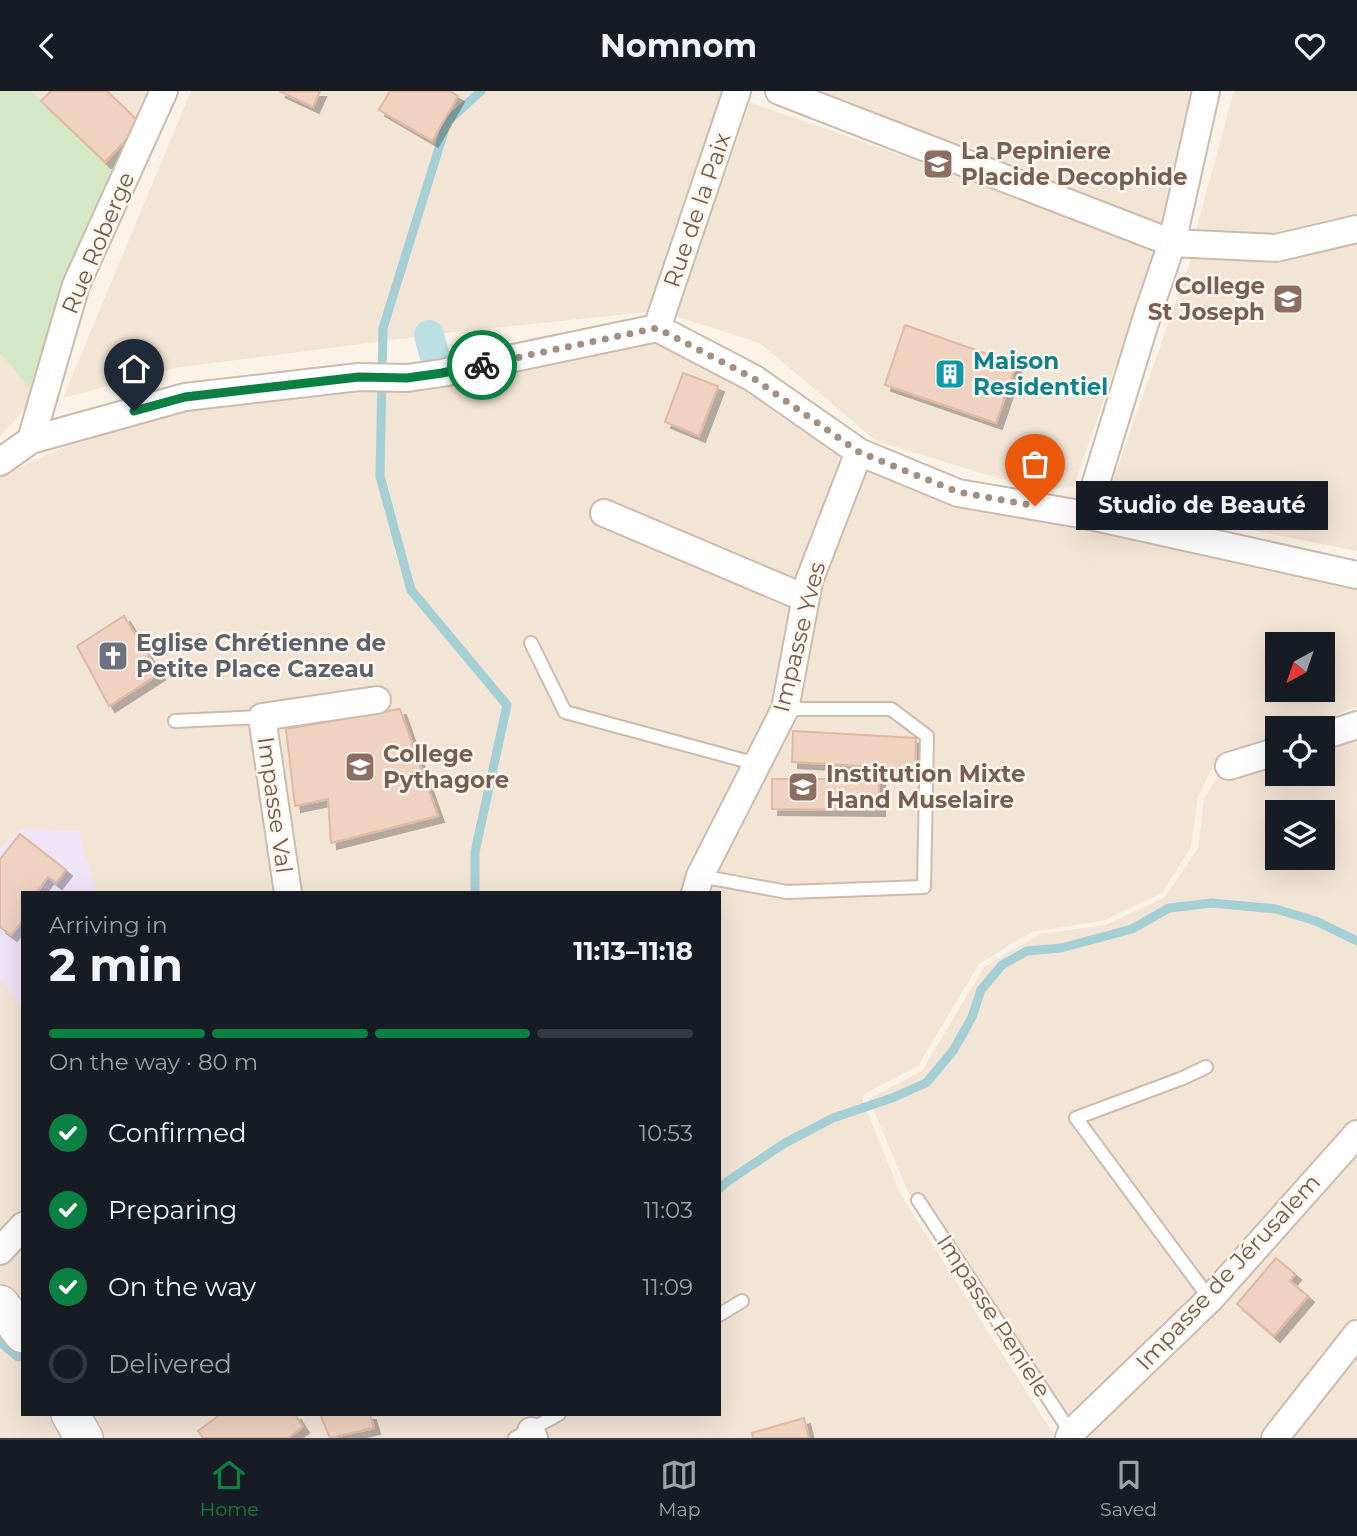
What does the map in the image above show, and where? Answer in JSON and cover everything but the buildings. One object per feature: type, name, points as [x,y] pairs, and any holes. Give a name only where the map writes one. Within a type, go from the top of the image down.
[{"type":"street","name":"Rue Roberge","points":[[31,440],[76,285],[164,91]]},
{"type":"street","name":"Rue de la Paix","points":[[657,328],[737,91]]},
{"type":"street","points":[[779,91],[1172,243],[1276,248],[1357,229]]},
{"type":"street","points":[[1086,515],[1147,313],[1172,243],[1206,91]]},
{"type":"street","points":[[0,462],[31,440],[185,397],[359,377],[407,378],[442,373],[657,328],[753,378],[859,452],[958,492],[1086,515],[1357,575]]},
{"type":"street","name":"Impasse Yves","points":[[697,884],[785,709],[809,581],[859,452]]},
{"type":"street","points":[[604,513],[805,598]]},
{"type":"street","points":[[262,717],[377,700]]},
{"type":"street","name":"Impasse Val","points":[[262,717],[288,891]]},
{"type":"street","points":[[1335,732],[1357,725]]},
{"type":"street","points":[[1229,766],[1265,755]]},
{"type":"street","name":"Impasse de Jérusalem","points":[[1070,1435],[1210,1299],[1357,1134]]},
{"type":"street","points":[[0,1251],[21,1228]]},
{"type":"street","points":[[0,1304],[21,1331]]},
{"type":"street","points":[[1275,1438],[1357,1334]]},
{"type":"street","points":[[71,1416],[84,1438]]},
{"type":"lane","points":[[531,643],[565,712],[757,764]]},
{"type":"lane","points":[[697,884],[787,892],[924,887],[927,736],[891,709],[785,709]]},
{"type":"lane","points":[[175,721],[262,717]]},
{"type":"lane","points":[[1206,1067],[1076,1118],[1210,1299]]},
{"type":"lane","name":"Impasse Peniele","points":[[918,1200],[1070,1435]]},
{"type":"lane","points":[[721,1314],[742,1301]]},
{"type":"lane","points":[[527,1436],[556,1416]]},
{"type":"shaded area","points":[[31,91],[156,91],[121,179]]},
{"type":"shaded area","points":[[191,91],[721,91],[681,223],[647,312],[454,332],[174,368],[63,398]]},
{"type":"shaded area","points":[[806,91],[1205,91],[1166,231]]},
{"type":"shaded area","points":[[1234,91],[1357,91],[1357,222],[1300,239],[1194,237]]},
{"type":"shaded area","points":[[750,102],[1157,246],[1074,486],[1040,491],[876,441],[760,343],[675,316]]},
{"type":"shaded area","points":[[1357,242],[1357,551],[1102,500],[1117,469],[1194,250],[1250,261]]},
{"type":"shaded area","points":[[654,337],[741,376],[860,465],[1357,571],[1357,707],[1334,716],[1265,716],[1265,742],[1215,761],[1198,797],[1191,847],[1162,893],[1103,921],[1031,932],[979,964],[918,1066],[866,1093],[862,1099],[901,1195],[1056,1438],[96,1438],[83,1416],[721,1416],[721,891],[21,891],[21,1313],[0,1284],[0,476],[95,433],[194,403],[408,364]]},
{"type":"shaded area","points":[[0,353],[36,396],[0,437]]},
{"type":"shaded area","points":[[1357,713],[1357,1438],[1068,1438],[908,1192],[869,1099],[922,1071],[984,967],[1040,934],[1105,925],[1165,897],[1198,848],[1204,799],[1224,765],[1265,749],[1265,786],[1335,786],[1335,723]]},
{"type":"shaded area","points":[[21,829],[79,831],[96,891],[21,891],[21,1006],[0,980],[0,848]]},
{"type":"shaded area","points":[[0,1324],[21,1358],[21,1416],[57,1416],[71,1438],[0,1438]]},
{"type":"green space","points":[[0,91],[31,91],[121,179],[36,396],[0,353]]},
{"type":"waterway","points":[[475,891],[475,852],[507,705],[411,590],[380,476],[383,328],[447,122],[481,91]]},
{"type":"waterway","points":[[429,335],[437,365]]},
{"type":"waterway","points":[[721,1187],[785,1143],[833,1118],[926,1083],[953,1051],[972,1017],[981,990],[1002,965],[1027,951],[1061,948],[1132,929],[1169,908],[1212,903],[1276,909],[1316,921],[1357,941]]},
{"type":"waterway","points":[[0,1342],[18,1357],[21,1356]]},
{"type":"way so far","points":[[482,365],[657,328],[753,378],[859,452],[958,492],[1035,506]]},
{"type":"place","name":"La Pepiniere Placide Decophide","points":[[938,164]]},
{"type":"place","name":"College St Joseph","points":[[1288,299]]},
{"type":"place","name":"Maison Residentiel","points":[[950,374]]},
{"type":"place","name":"Studio de Beauté","points":[[1035,506]]},
{"type":"place","name":"Eglise Chrétienne de Petite Place Cazeau","points":[[113,656]]},
{"type":"place","name":"College Pythagore","points":[[360,767]]},
{"type":"place","name":"Institution Mixte Hand Muselaire","points":[[803,787]]},
{"type":"route","points":[[134,411],[185,397],[359,377],[407,378],[482,365]]}]
